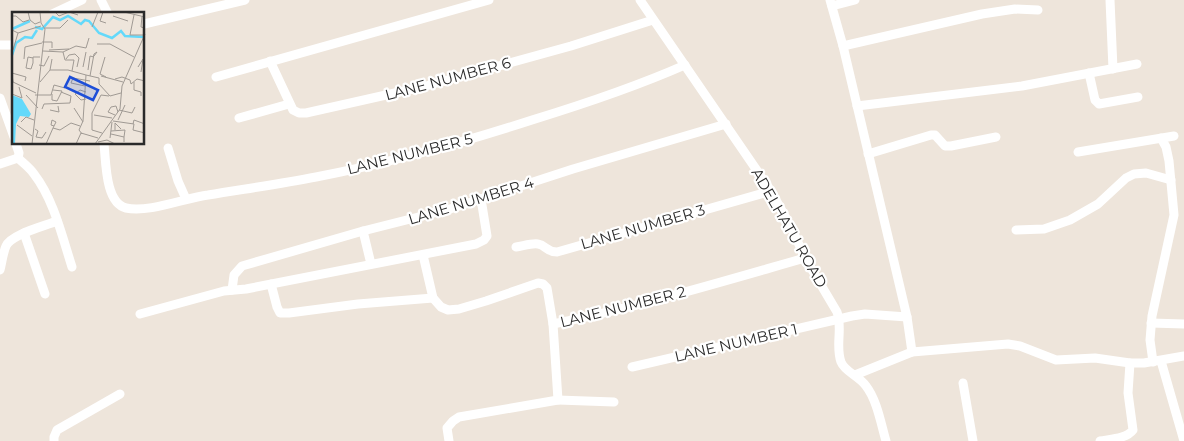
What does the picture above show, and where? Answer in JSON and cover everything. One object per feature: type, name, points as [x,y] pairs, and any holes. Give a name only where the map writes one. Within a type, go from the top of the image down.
[{"type":"street","points":[[56,0],[56,12],[82,0]]},
{"type":"street","points":[[101,0],[107,12]]},
{"type":"street","points":[[145,24],[245,0]]},
{"type":"street","points":[[216,77],[489,0]]},
{"type":"street","name":"ADELHATU ROAD","points":[[640,0],[771,191],[792,229],[805,258],[837,312],[840,319],[841,362],[846,370],[855,375],[868,388],[886,441]]},
{"type":"street","points":[[855,0],[831,3],[843,46],[907,317],[912,352]]},
{"type":"street","points":[[1110,0],[1113,69]]},
{"type":"street","points":[[843,46],[982,14],[1015,9],[1038,10]]},
{"type":"street","name":"LANE NUMBER 6","points":[[289,104],[293,110],[299,113],[426,86],[653,20]]},
{"type":"street","points":[[239,118],[289,104],[270,61]]},
{"type":"street","points":[[857,106],[993,90],[1136,64]]},
{"type":"street","name":"LANE NUMBER 5","points":[[104,145],[109,188],[113,198],[126,208],[158,206],[315,177],[428,152],[601,98],[641,84],[685,65]]},
{"type":"street","points":[[1089,73],[1095,100],[1099,104],[1138,97]]},
{"type":"street","points":[[0,98],[12,131]]},
{"type":"street","name":"LANE NUMBER 4","points":[[232,290],[234,275],[242,266],[450,210],[573,169],[726,124]]},
{"type":"street","points":[[868,154],[932,135],[935,135],[944,146],[996,137]]},
{"type":"street","points":[[1078,152],[1174,136]]},
{"type":"street","points":[[1161,138],[1167,154],[1174,215],[1151,323],[1150,340],[1184,441]]},
{"type":"street","points":[[16,145],[19,153],[18,158]]},
{"type":"street","points":[[168,148],[178,182],[186,200]]},
{"type":"street","points":[[0,164],[18,158]]},
{"type":"street","points":[[18,158],[33,172],[38,180],[57,221],[72,267]]},
{"type":"street","points":[[1016,230],[1044,229],[1070,220],[1098,204],[1126,178],[1134,174],[1146,173],[1171,180]]},
{"type":"street","name":"LANE NUMBER 3","points":[[516,247],[540,244],[551,252],[557,252],[771,191]]},
{"type":"street","points":[[140,314],[232,290],[246,290],[476,244],[484,240],[488,231],[481,199]]},
{"type":"street","points":[[1174,215],[1184,214]]},
{"type":"street","points":[[0,270],[6,245],[12,239],[57,221]]},
{"type":"street","points":[[363,232],[372,264]]},
{"type":"street","points":[[24,233],[45,294]]},
{"type":"street","points":[[423,255],[433,298],[441,307],[448,310],[459,309],[538,283],[543,284],[547,288],[553,324]]},
{"type":"street","name":"LANE NUMBER 2","points":[[558,400],[553,324],[645,304],[805,258]]},
{"type":"street","points":[[271,284],[280,313],[433,298]]},
{"type":"street","name":"LANE NUMBER 1","points":[[632,367],[865,314],[907,317]]},
{"type":"street","points":[[1151,323],[1184,324]]},
{"type":"street","points":[[855,375],[912,352],[1008,344],[1020,346],[1056,360],[1095,358],[1130,363],[1184,356]]},
{"type":"street","points":[[1100,441],[1130,434],[1133,430],[1127,386],[1130,363]]},
{"type":"street","points":[[963,383],[973,441]]},
{"type":"street","points":[[54,441],[57,430],[120,394]]},
{"type":"street","points":[[449,441],[448,428],[452,421],[459,417],[558,400],[614,402]]}]
